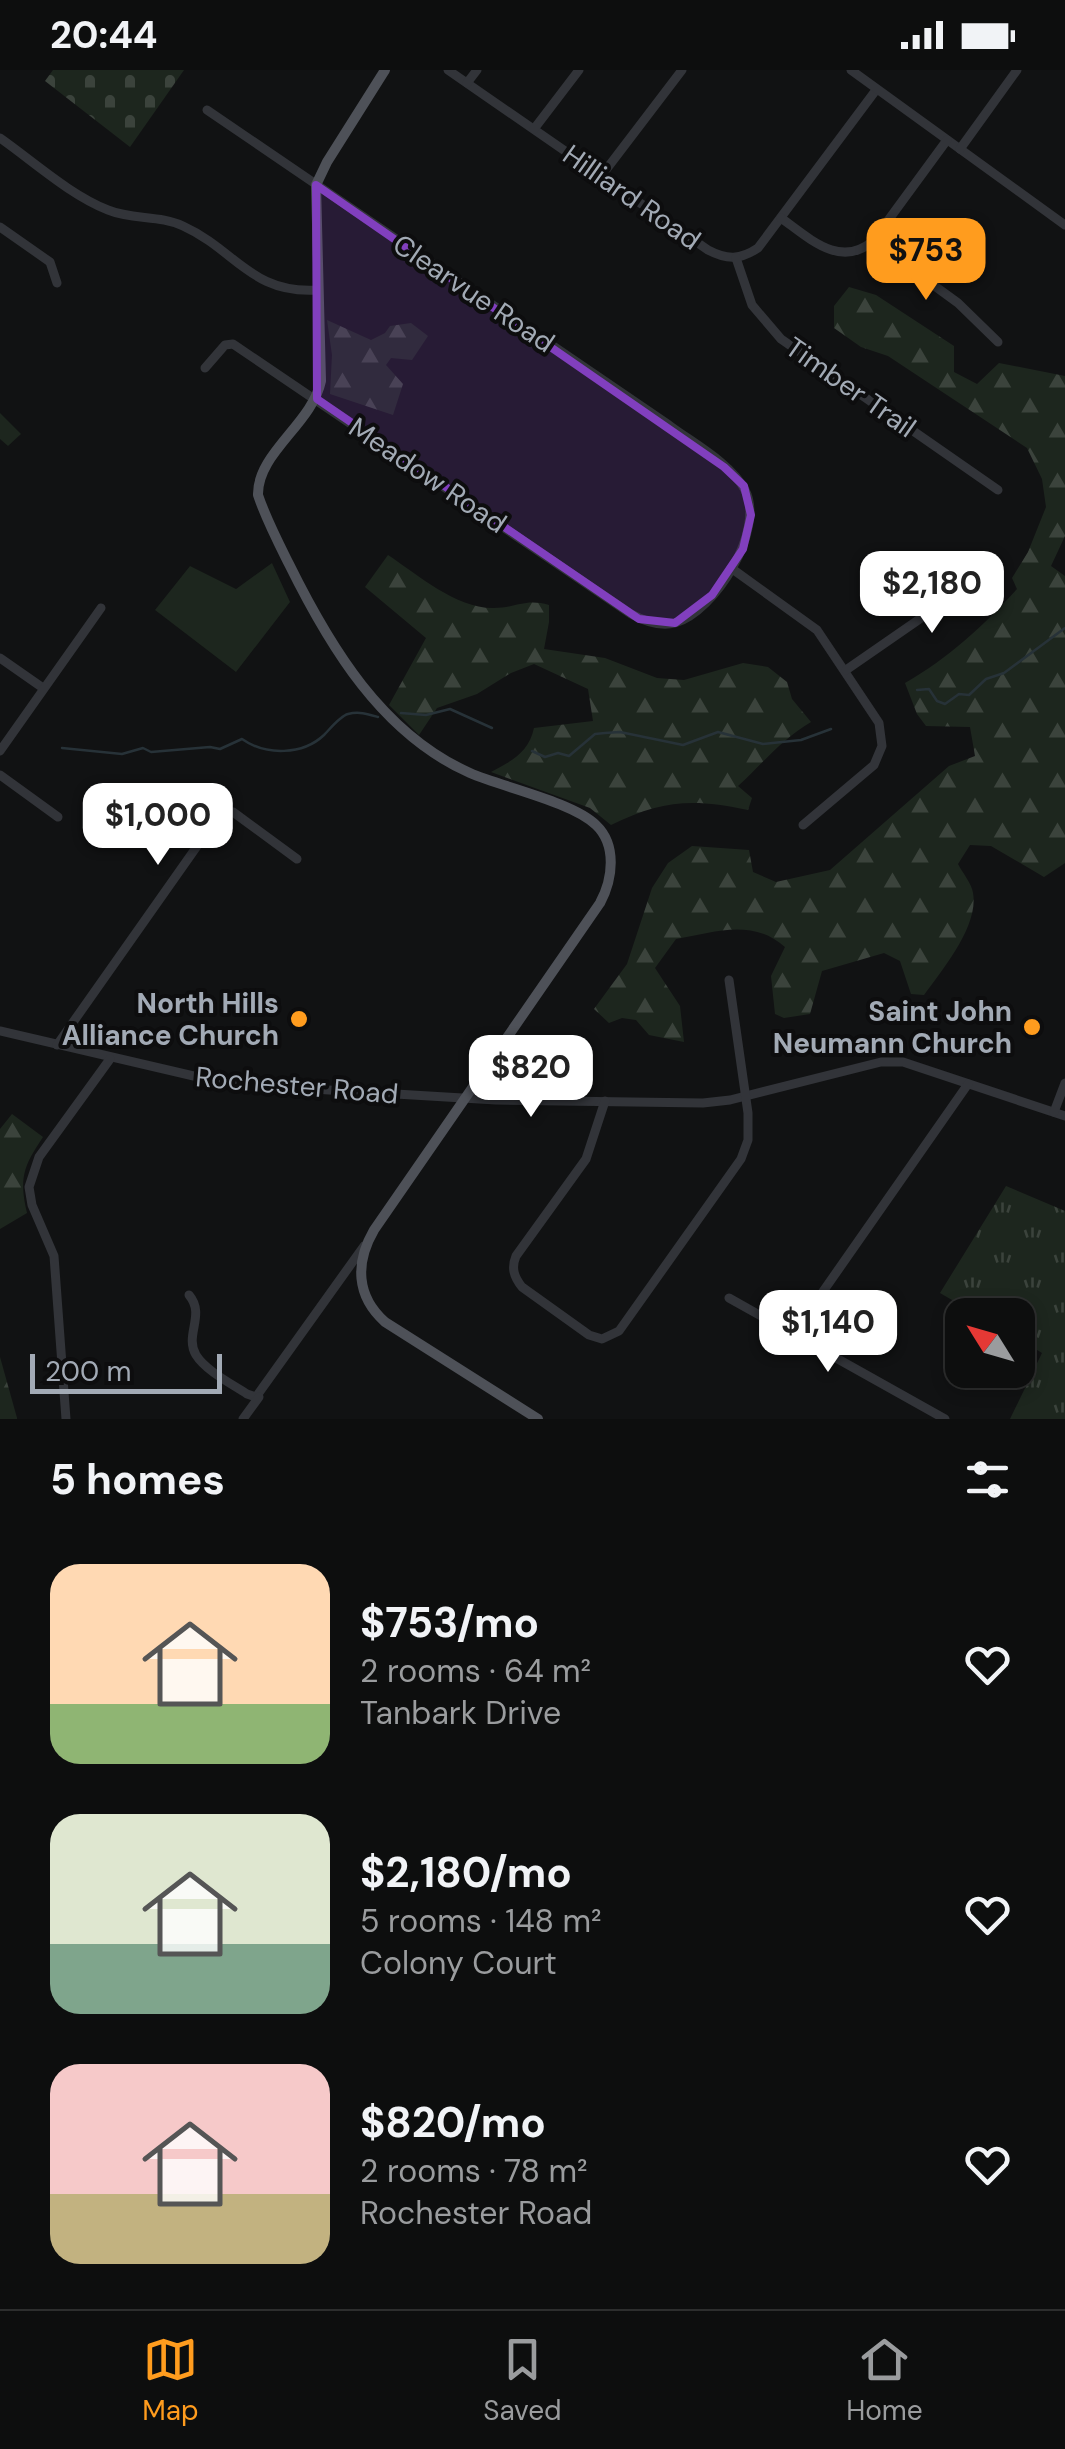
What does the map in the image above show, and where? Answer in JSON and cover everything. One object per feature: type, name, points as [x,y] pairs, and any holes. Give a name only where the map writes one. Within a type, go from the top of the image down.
[{"type":"main road","points":[[385,70],[326,162],[316,185],[322,370],[317,398],[262,473],[258,495],[327,638],[377,703],[416,741],[456,767],[582,815],[601,830],[610,852],[610,875],[600,903],[369,1240],[360,1270],[366,1301],[385,1322],[538,1419]]},
{"type":"street","name":"Hilliard Road","points":[[448,70],[708,250],[736,258],[758,248],[876,90]]},
{"type":"street","points":[[467,83],[477,70]]},
{"type":"street","points":[[534,129],[578,70]]},
{"type":"street","points":[[602,176],[682,70]]},
{"type":"street","points":[[851,70],[1065,224]]},
{"type":"street","points":[[960,150],[1017,70]]},
{"type":"street","name":"Clearvue Road","points":[[208,110],[669,425],[738,479],[750,500],[751,516],[746,542],[731,568]]},
{"type":"street","points":[[0,138],[104,209],[136,219],[179,224],[264,281],[288,291],[318,290]]},
{"type":"street","points":[[781,218],[833,252],[855,252],[872,241],[947,140]]},
{"type":"street","points":[[0,227],[50,262],[57,282]]},
{"type":"street","points":[[872,241],[958,303],[998,342]]},
{"type":"street","name":"Timber Trail","points":[[736,258],[752,304],[781,339],[998,490]]},
{"type":"street","name":"Meadow Road","points":[[205,368],[225,345],[234,344],[631,614],[658,624],[675,623],[712,595],[731,568]]},
{"type":"street","points":[[846,670],[924,616],[930,592],[917,563]]},
{"type":"street","points":[[731,568],[810,624],[879,722],[879,756],[867,773],[803,826]]},
{"type":"street","points":[[0,751],[100,608]]},
{"type":"street","points":[[0,658],[43,688]]},
{"type":"street","points":[[0,775],[58,816]]},
{"type":"street","points":[[57,1045],[219,815],[232,812],[297,859]]},
{"type":"street","points":[[605,1102],[586,1159],[516,1256],[513,1266],[514,1276],[522,1287],[589,1335],[602,1339],[619,1330],[741,1159],[749,1131],[729,980]]},
{"type":"street","name":"Rochester Road","points":[[0,1030],[228,1084],[468,1098],[703,1103],[881,1062],[911,1063],[1065,1116]]},
{"type":"street","points":[[66,1419],[54,1256],[32,1205],[29,1186],[39,1157],[110,1059]]},
{"type":"street","points":[[1054,1112],[1065,1083]]},
{"type":"street","points":[[794,1333],[968,1084]]},
{"type":"street","points":[[243,1419],[369,1240]]},
{"type":"street","points":[[332,1290],[360,1270]]},
{"type":"street","points":[[189,1295],[198,1313],[192,1337],[198,1358],[247,1394],[260,1394]]},
{"type":"street","points":[[730,1298],[945,1419]]},
{"type":"highlighted area","points":[[316,185],[724,467],[744,486],[751,515],[743,549],[712,595],[675,623],[639,619],[317,399]]},
{"type":"green space","points":[[53,70],[184,70],[130,147],[45,81]]},
{"type":"green space","points":[[849,287],[876,295],[954,346],[954,372],[977,384],[999,363],[1065,376],[1065,536],[1051,566],[1065,576],[1065,863],[1044,877],[991,846],[970,845],[958,864],[972,889],[970,919],[958,947],[924,995],[911,994],[900,961],[884,953],[822,971],[810,1014],[784,1018],[775,1014],[771,976],[785,947],[772,938],[746,930],[676,939],[655,968],[680,1006],[684,1042],[649,1035],[636,1020],[622,1018],[609,1023],[594,1009],[627,964],[652,888],[668,863],[692,846],[749,850],[753,872],[776,882],[830,870],[949,766],[975,756],[970,727],[926,726],[905,683],[965,640],[1017,589],[1012,578],[1028,552],[1046,507],[1042,479],[1027,448],[888,356],[861,347],[834,328],[834,306]]},
{"type":"green space","points":[[327,320],[371,340],[390,326],[411,323],[428,336],[412,360],[391,358],[386,365],[403,384],[393,415],[330,394],[332,355]]},
{"type":"green space","points":[[0,413],[21,434],[8,446],[0,439]]},
{"type":"green space","points":[[388,555],[466,603],[494,608],[549,605],[544,649],[605,658],[657,678],[684,680],[743,663],[768,667],[787,682],[792,699],[811,722],[782,743],[738,786],[752,798],[748,810],[678,804],[646,810],[611,825],[590,808],[491,772],[524,750],[534,728],[593,721],[588,689],[534,664],[477,694],[437,708],[419,735],[389,705],[426,638],[365,587]]},
{"type":"green space","points":[[272,563],[290,602],[236,672],[155,610],[190,566],[236,589]]},
{"type":"green space","points":[[12,1114],[43,1137],[24,1173],[27,1213],[0,1229],[0,1129]]},
{"type":"green space","points":[[1006,1186],[1065,1211],[1065,1419],[1010,1419],[1025,1388],[1035,1388],[1035,1367],[1042,1353],[1035,1349],[1035,1298],[949,1298],[940,1293]]},
{"type":"green space","points":[[0,1357],[17,1418],[17,1419],[0,1419]]},
{"type":"waterway","points":[[917,690],[929,689],[937,701],[945,704],[959,694],[969,695],[986,679],[1004,673],[1065,628]]},
{"type":"waterway","points":[[401,713],[426,715],[450,709],[492,728]]},
{"type":"waterway","points":[[62,748],[122,754],[143,748],[151,752],[220,749],[242,739],[262,748],[295,750],[315,742],[348,714],[378,717]]},
{"type":"waterway","points":[[532,751],[545,757],[558,753],[569,756],[595,734],[605,733],[620,732],[683,745],[718,732],[763,744],[801,740],[831,729]]},
{"type":"place","name":"North Hills Alliance Church","points":[[299,1019]]},
{"type":"place","name":"Saint John Neumann Church","points":[[1032,1027]]}]
